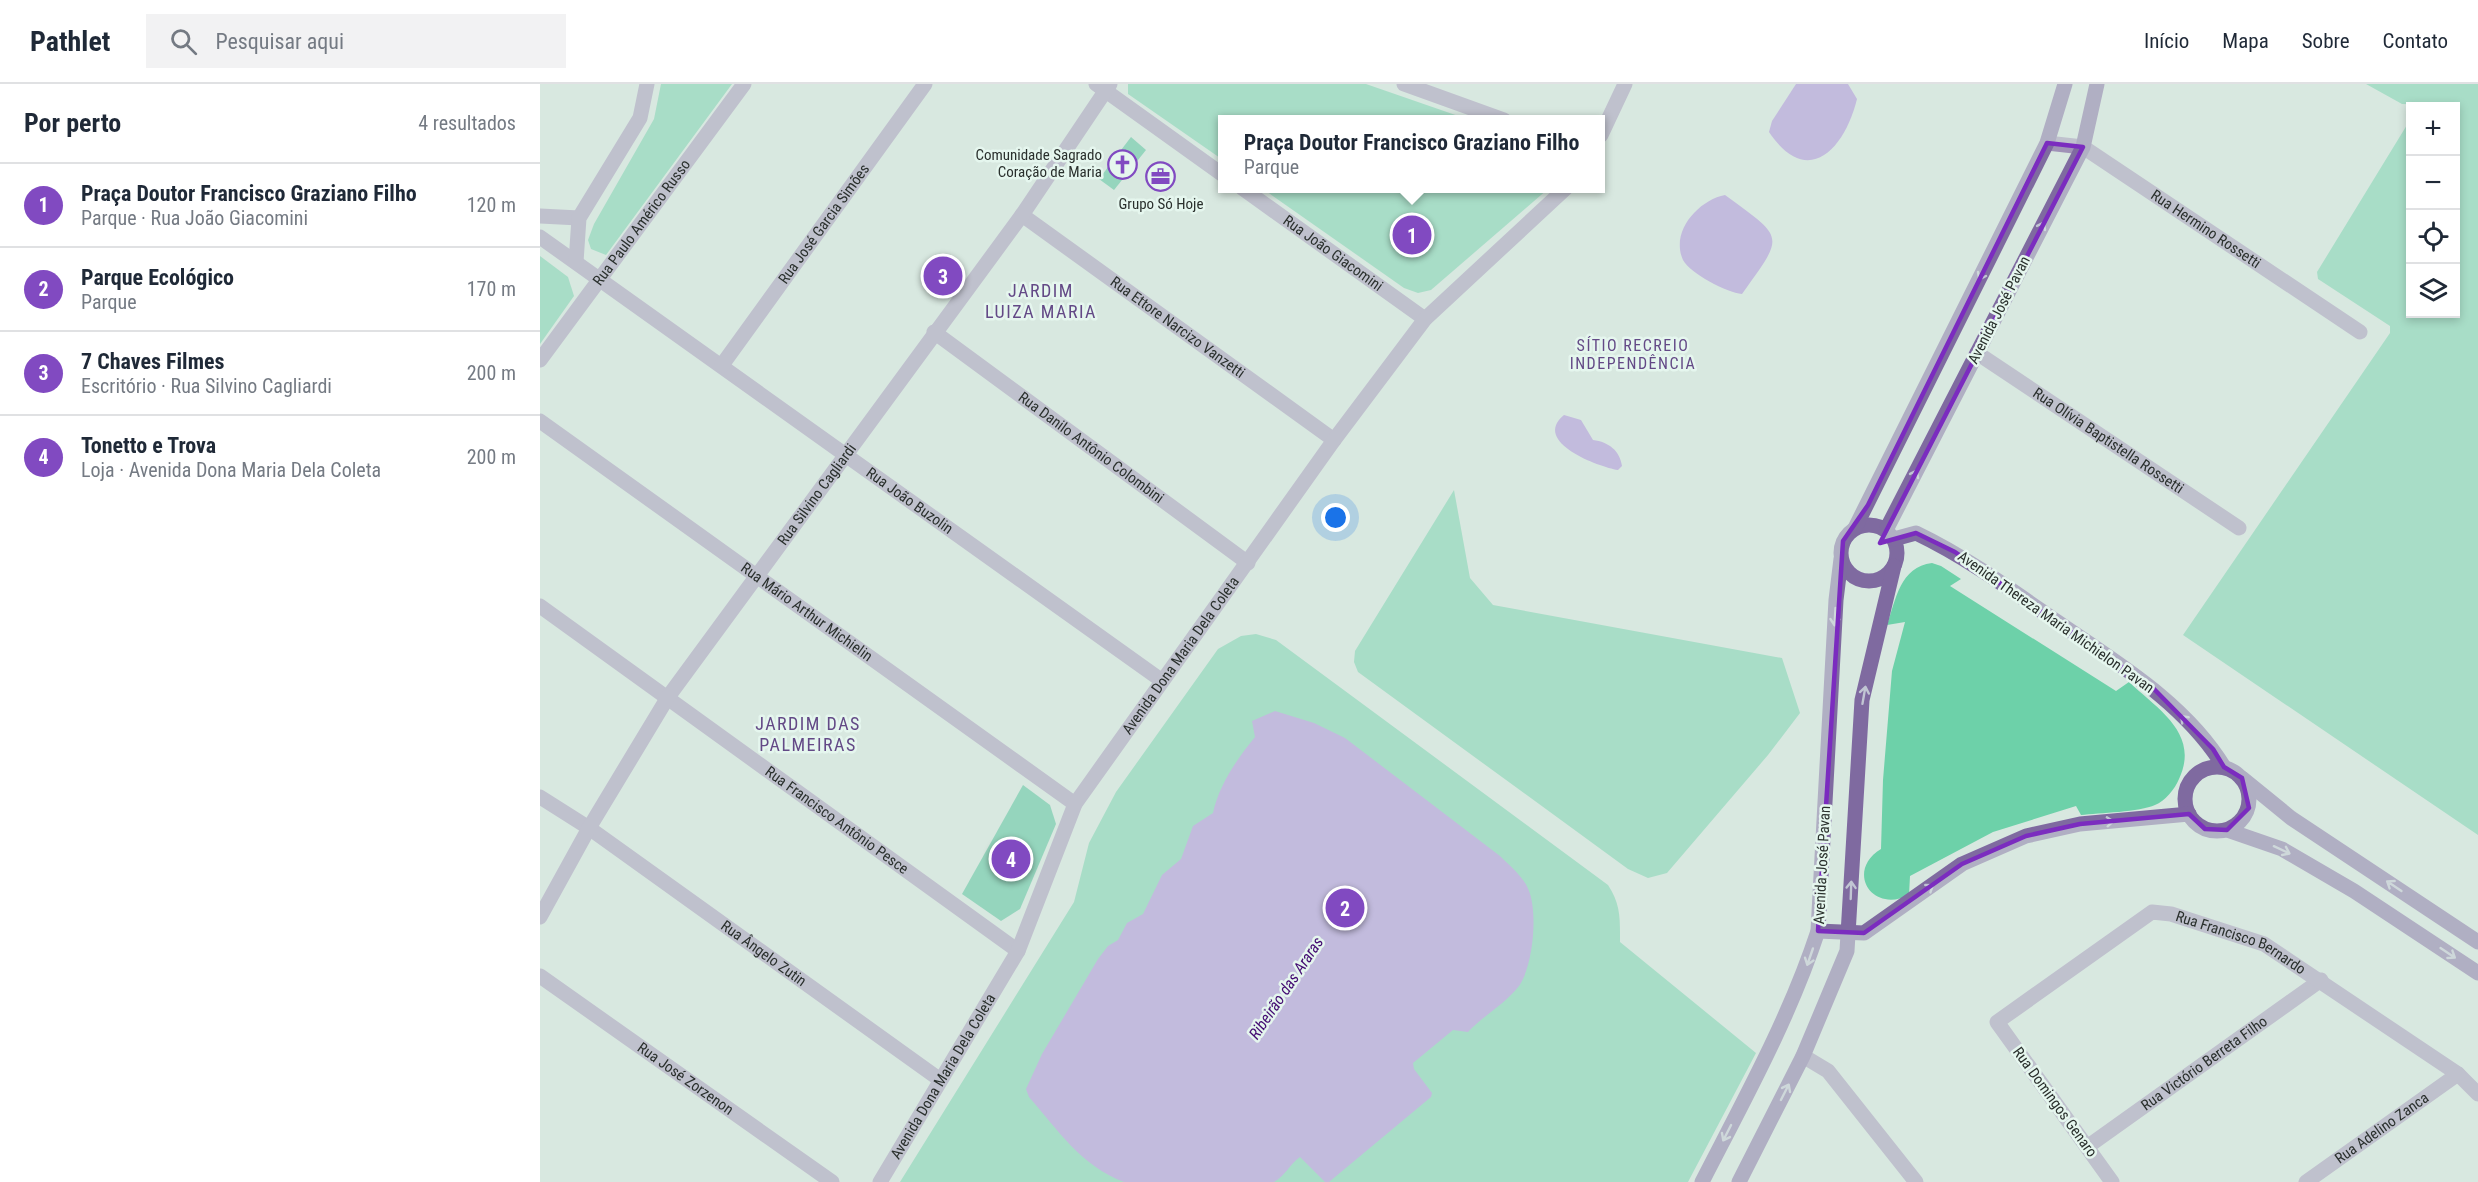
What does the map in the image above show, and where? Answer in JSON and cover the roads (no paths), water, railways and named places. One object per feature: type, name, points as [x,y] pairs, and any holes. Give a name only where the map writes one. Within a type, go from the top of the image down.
[{"type":"street","points":[[576,262],[579,218],[640,118],[647,84]]},
{"type":"street","name":"Rua Paulo Américo Russo","points":[[540,360],[744,84]]},
{"type":"street","name":"Rua José Garcia Simões","points":[[722,365],[925,84]]},
{"type":"street","points":[[1404,84],[1490,115]]},
{"type":"street","points":[[1605,126],[1625,84]]},
{"type":"street","name":"Avenida José Pavan","points":[[1855,528],[2047,143],[2065,84]]},
{"type":"street","name":"Avenida José Pavan","points":[[1890,534],[1977,352],[2083,147],[2097,84]]},
{"type":"street","points":[[1104,86],[1218,171]]},
{"type":"street","name":"Rua Silvino Cagliardi","points":[[540,916],[589,828],[668,697],[844,454],[1022,215],[1104,86]]},
{"type":"street","name":"Rua Hermino Rossetti","points":[[2047,143],[2083,147],[2360,332]]},
{"type":"street","name":"Rua João Giacomini","points":[[1248,193],[1425,319]]},
{"type":"street","name":"Avenida Dona Maria Dela Coleta","points":[[880,1182],[939,1079],[1018,951],[1075,804],[1161,680],[1248,563],[1334,440],[1425,319],[1562,193]]},
{"type":"street","name":"Rua Ettore Narcizo Vanzetti","points":[[1022,215],[1334,440]]},
{"type":"street","points":[[540,216],[579,218]]},
{"type":"street","name":"Rua João Buzolin","points":[[540,237],[1161,680]]},
{"type":"street","name":"Rua Danilo Antônio Colombini","points":[[934,332],[1248,563]]},
{"type":"street","name":"Rua Olívia Baptistella Rossetti","points":[[1977,352],[2239,528]]},
{"type":"street","name":"Rua Mário Arthur Michielin","points":[[540,421],[1075,804]]},
{"type":"street","points":[[1871,525],[1890,534],[1897,548],[1894,566],[1888,574],[1870,581],[1852,575],[1841,559],[1843,541],[1855,528],[1871,525]]},
{"type":"street","name":"Avenida Thereza Maria Michielon Pavan","points":[[1890,534],[1916,532],[1955,552],[2144,681],[2214,749],[2224,767]]},
{"type":"street","name":"Avenida José Pavan","points":[[1702,1182],[1802,981],[1818,931],[1836,600],[1841,559]]},
{"type":"street","name":"Avenida José Pavan","points":[[1739,1182],[1803,1056],[1847,951],[1850,934],[1856,770],[1862,700],[1894,566]]},
{"type":"street","name":"Rua Francisco Antônio Pesce","points":[[540,606],[1018,951]]},
{"type":"street","points":[[2478,942],[2291,818],[2242,778],[2224,767],[2214,766],[2195,775],[2185,794],[2188,814],[2205,829],[2227,830],[2282,849],[2355,891],[2478,973]]},
{"type":"street","points":[[2227,830],[2237,825],[2249,808],[2248,787],[2242,778]]},
{"type":"street","name":"Rua Ângelo Zutin","points":[[540,797],[589,828],[939,1079]]},
{"type":"street","points":[[1818,931],[1864,933],[1962,864],[2026,836],[2080,824],[2188,814]]},
{"type":"street","name":"Rua Francisco Bernardo","points":[[1997,1022],[2152,912],[2171,914],[2264,944],[2321,980],[2458,1074],[2478,1094]]},
{"type":"street","name":"Rua José Zorzenon","points":[[540,976],[832,1182]]},
{"type":"street","name":"Rua Victório Berreta Filho","points":[[2087,1147],[2321,980]]},
{"type":"street","name":"Rua Domingos Genaro","points":[[1997,1022],[2112,1182]]},
{"type":"street","points":[[1803,1056],[1828,1071],[1911,1180]]},
{"type":"street","name":"Rua Adelino Zanca","points":[[2306,1182],[2458,1074]]},
{"type":"water","points":[[1796,84],[1848,84],[1857,99],[1844,133],[1823,156],[1811,160],[1798,158],[1783,149],[1769,132],[1772,121]]},
{"type":"water","points":[[1725,195],[1759,221],[1772,238],[1766,259],[1742,294],[1719,286],[1693,271],[1683,260],[1680,249],[1680,238],[1689,218],[1706,203]]},
{"type":"water","points":[[1564,415],[1581,420],[1593,440],[1609,445],[1616,452],[1622,466],[1618,470],[1609,468],[1572,452],[1556,435],[1556,425]]},
{"type":"water","name":"Ribeirão das Araras","points":[[1275,711],[1314,723],[1345,738],[1500,856],[1520,876],[1527,886],[1532,901],[1533,940],[1528,966],[1519,986],[1468,1032],[1453,1030],[1413,1063],[1414,1069],[1432,1093],[1431,1097],[1329,1182],[1325,1182],[1300,1157],[1274,1182],[1124,1182],[1095,1167],[1071,1146],[1029,1097],[1026,1089],[1042,1054],[1098,959],[1108,946],[1118,940],[1127,923],[1143,914],[1162,875],[1181,859],[1193,826],[1213,813],[1230,773],[1255,737],[1252,721]]},
{"type":"place","name":"Comunidade Sagrado Coração de Maria","points":[[1123,164]]},
{"type":"place","name":"Grupo Só Hoje","points":[[1161,177]]},
{"type":"place","name":"Praça Doutor Francisco Graziano Filho","points":[[1412,235]]},
{"type":"place","name":"7 Chaves Filmes","points":[[943,276]]},
{"type":"place","name":"Tonetto e Trova","points":[[1011,859]]},
{"type":"place","name":"Parque Ecológico","points":[[1345,908]]},
{"type":"district","name":"JARDIM LUIZA MARIA","points":[[1041,300]]},
{"type":"district","name":"SÍTIO RECREIO INDEPENDÊNCIA","points":[[1633,354]]},
{"type":"district","name":"JARDIM DAS PALMEIRAS","points":[[808,733]]}]
